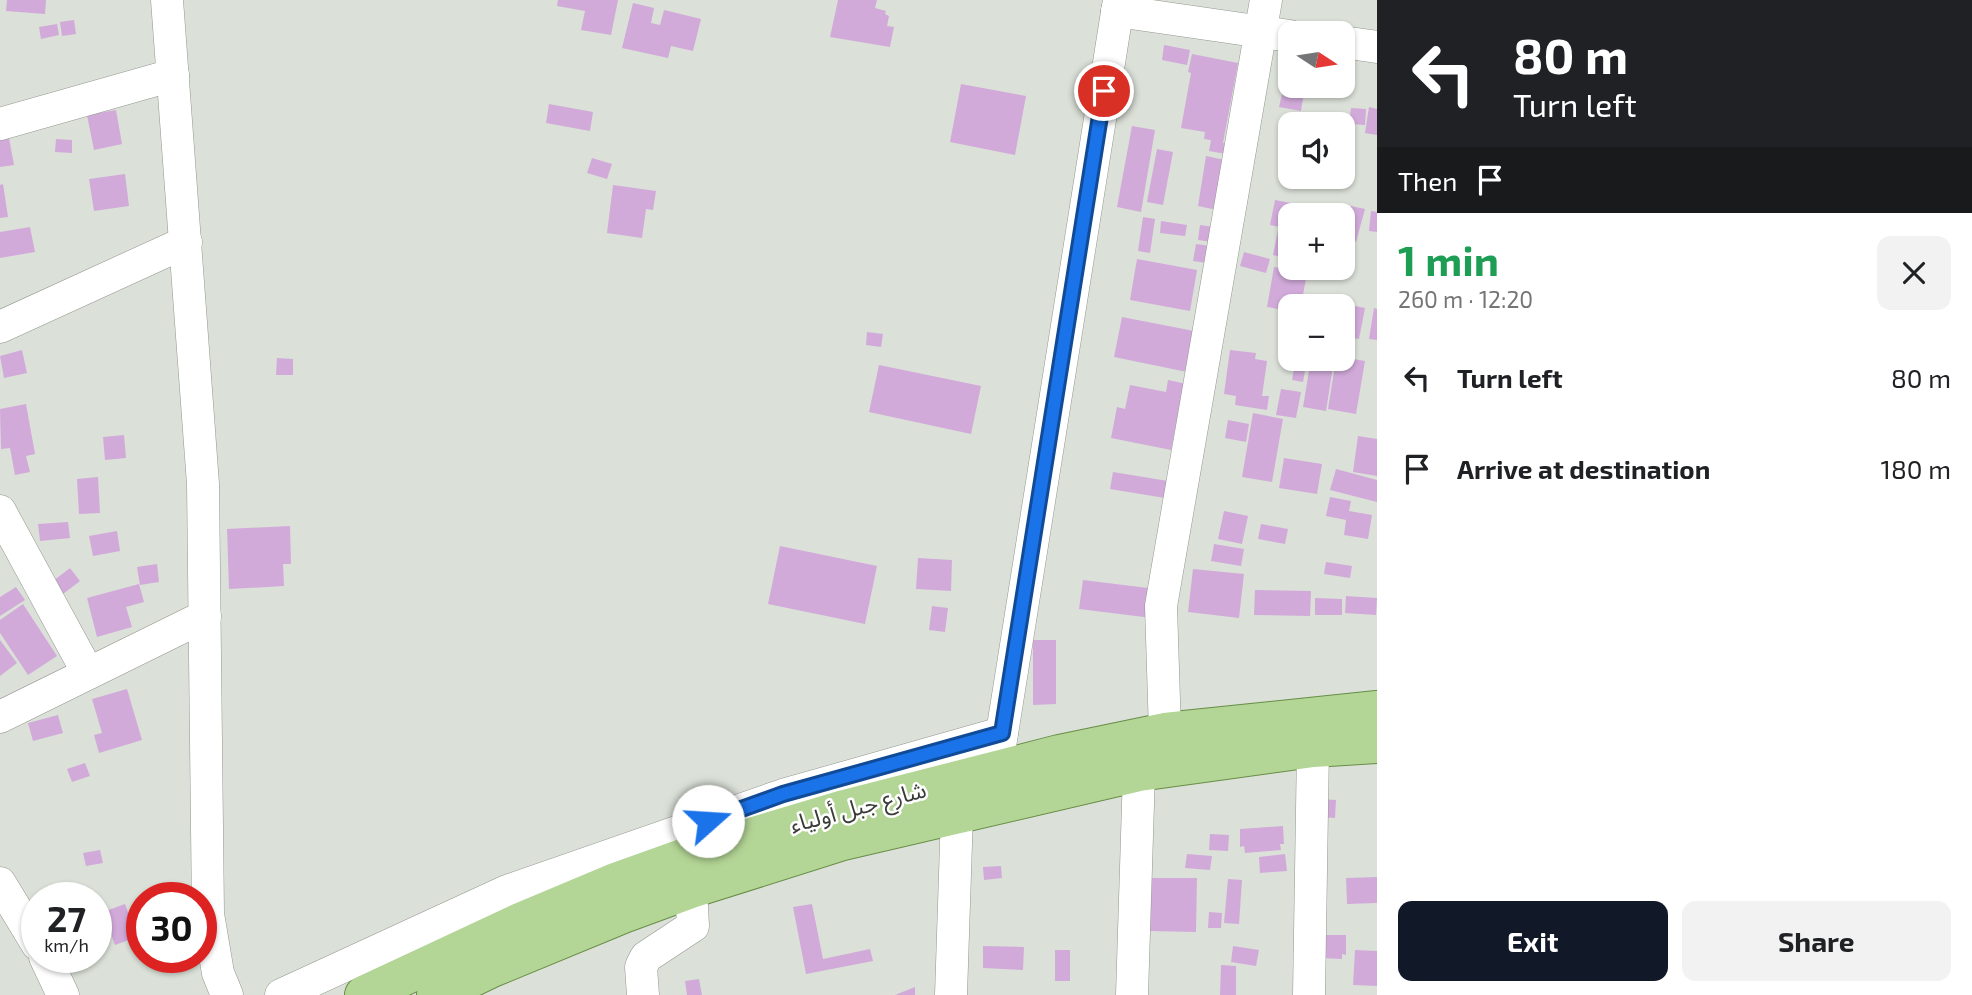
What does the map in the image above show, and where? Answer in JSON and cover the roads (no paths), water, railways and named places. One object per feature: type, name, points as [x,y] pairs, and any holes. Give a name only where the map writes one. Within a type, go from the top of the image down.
[{"type":"main road","name":"شارع جبل أولياء","points":[[436,995],[491,982],[623,914],[843,841],[956,797],[996,771],[1059,754],[1165,732],[1377,710]]},
{"type":"main road","name":"شارع جبل أولياء","points":[[364,995],[520,922],[636,875],[694,854],[841,810],[1313,748],[1377,744]]},
{"type":"street","points":[[167,0],[203,484],[208,914],[218,972],[227,995]]},
{"type":"street","points":[[1165,732],[1161,606],[1275,34],[1266,0]]},
{"type":"street","points":[[996,771],[1118,5],[1275,34]]},
{"type":"street","points":[[1355,44],[1377,47]]},
{"type":"street","points":[[0,124],[173,75]]},
{"type":"street","points":[[0,327],[187,242]]},
{"type":"street","points":[[0,510],[88,673]]},
{"type":"street","points":[[0,717],[205,615]]},
{"type":"street","points":[[281,995],[507,891],[783,794],[1002,733]]},
{"type":"street","points":[[1309,995],[1313,748]]},
{"type":"street","points":[[1132,995],[1139,772]]},
{"type":"street","points":[[951,995],[956,797]]},
{"type":"street","points":[[0,883],[21,918]]},
{"type":"street","points":[[643,995],[641,967],[646,957],[693,926],[691,890]]},
{"type":"street","points":[[53,973],[63,995]]}]
